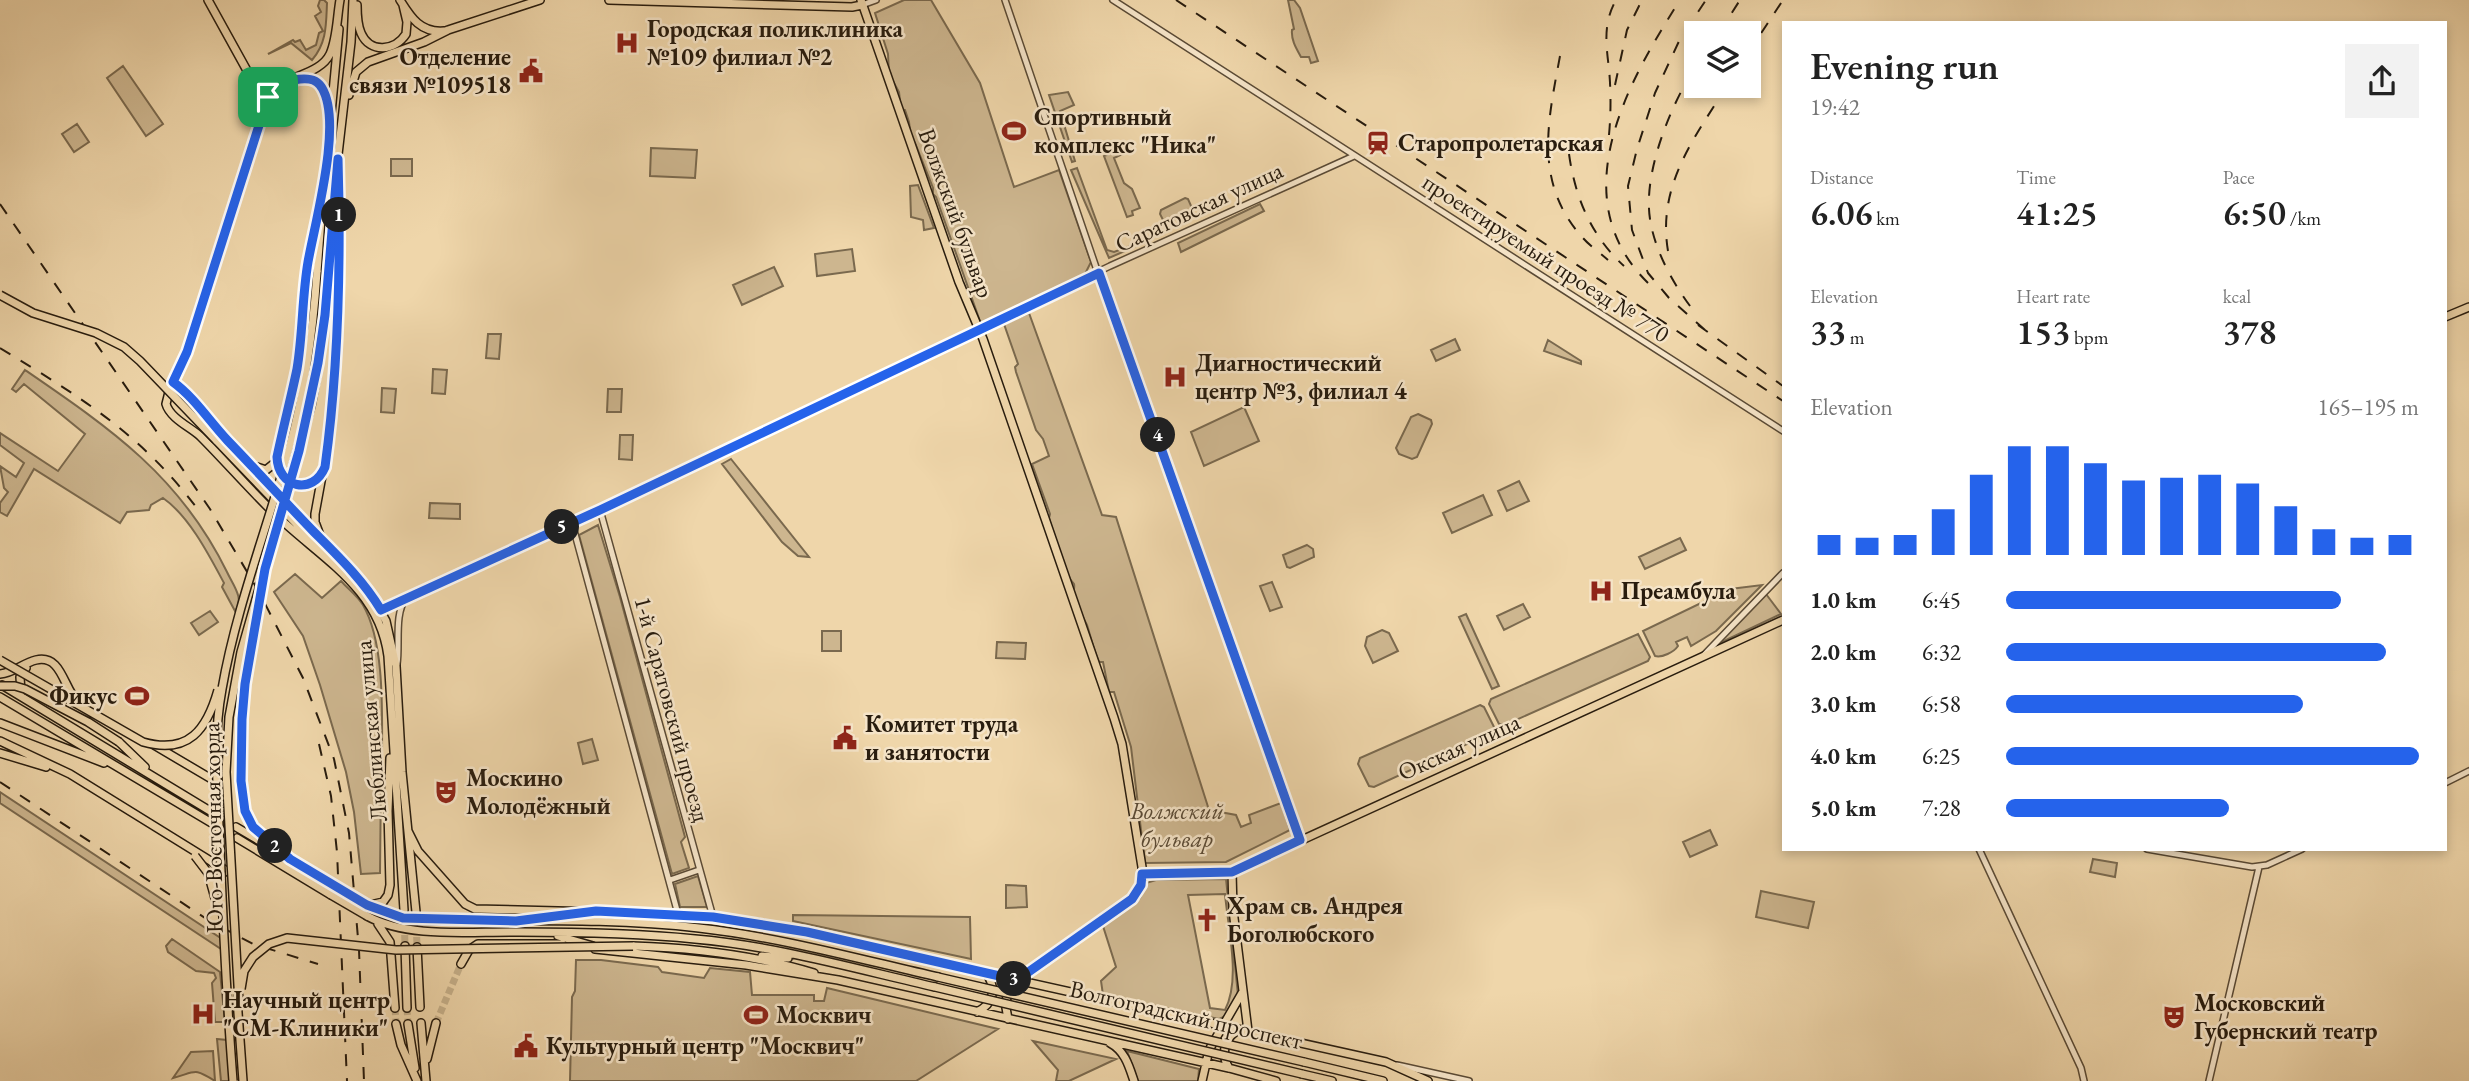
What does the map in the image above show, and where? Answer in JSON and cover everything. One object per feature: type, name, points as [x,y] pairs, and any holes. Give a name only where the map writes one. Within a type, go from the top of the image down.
[{"type":"main road","points":[[208,0],[255,85],[268,97]]},
{"type":"main road","points":[[340,0],[330,54],[321,64],[274,88],[268,97],[187,352],[173,382],[349,570]]},
{"type":"main road","name":"Юго-Восточная хорда","points":[[233,1081],[223,934],[216,743],[221,691],[230,645],[286,460],[308,362],[340,0]]},
{"type":"main road","points":[[355,0],[362,36],[375,47],[381,48],[393,46],[406,34],[407,22],[402,3]]},
{"type":"main road","name":"Юго-Восточная хорда","points":[[244,1081],[227,747],[235,677],[311,406],[321,345],[355,0]]},
{"type":"main road","points":[[342,126],[353,80],[361,66],[448,30],[540,0]]},
{"type":"main road","points":[[609,0],[852,7],[861,3]]},
{"type":"main road","points":[[402,3],[419,26],[430,30],[448,30]]},
{"type":"main road","name":"Волжский бульвар","points":[[861,3],[959,282],[979,330],[1118,729],[1142,874]]},
{"type":"main road","points":[[289,81],[309,79],[319,84],[327,102],[330,125]]},
{"type":"main road","points":[[321,538],[315,514],[325,467],[338,332],[338,159]]},
{"type":"main road","points":[[251,465],[265,470],[274,466],[277,457],[297,368],[308,264],[325,174]]},
{"type":"main road","points":[[0,295],[33,313],[96,333],[124,347],[308,536],[349,570]]},
{"type":"main road","points":[[2447,316],[2469,307]]},
{"type":"main road","name":"Люблинская улица","points":[[173,382],[167,398],[167,409],[199,435],[274,513],[353,582],[378,611],[387,646],[404,910]]},
{"type":"main road","points":[[277,457],[278,470],[283,477],[297,485],[313,482],[325,467]]},
{"type":"main road","points":[[265,569],[250,647],[242,719],[243,800],[248,821],[290,859]]},
{"type":"main road","name":"Люблинская улица","points":[[349,570],[371,594],[391,637],[396,666],[416,912]]},
{"type":"main road","name":"Окская улица","points":[[1142,874],[1232,872],[1782,620]]},
{"type":"main road","points":[[0,660],[144,742],[170,746],[190,739],[211,714],[230,645]]},
{"type":"main road","points":[[0,674],[9,673],[31,662],[47,660],[54,663],[59,667],[68,690],[85,707],[216,781],[225,790],[228,799],[230,873],[244,1081]]},
{"type":"main road","points":[[30,702],[19,685],[21,673],[31,662]]},
{"type":"main road","points":[[0,685],[15,685],[25,689],[88,722],[119,742],[167,785]]},
{"type":"main road","name":"Волгоградский проспект","points":[[0,685],[386,914],[412,919],[642,924],[717,930],[776,940],[1383,1081]]},
{"type":"main road","name":"Волгоградский проспект","points":[[0,697],[331,895],[391,927],[697,939],[760,948],[1332,1081]]},
{"type":"main road","points":[[0,723],[131,775]]},
{"type":"main road","points":[[367,905],[383,902],[389,891],[388,811],[393,736]]},
{"type":"main road","points":[[0,741],[70,774],[230,873]]},
{"type":"main road","points":[[0,753],[64,775],[195,856],[203,864],[212,884],[223,934]]},
{"type":"main road","points":[[408,831],[418,851],[471,908],[678,914],[807,932],[1386,1062],[1428,1081]]},
{"type":"main road","points":[[1232,872],[1244,1030]]},
{"type":"main road","points":[[1008,1018],[1004,1007],[1006,996],[1017,980],[1132,899],[1141,885],[1142,874]]},
{"type":"main road","points":[[516,921],[596,911]]},
{"type":"main road","points":[[376,921],[390,942],[395,1008]]},
{"type":"main road","points":[[529,932],[563,937],[604,950]]},
{"type":"main road","points":[[239,1003],[242,980],[248,963],[269,944],[287,938],[396,950],[633,946],[815,960]]},
{"type":"main road","points":[[461,964],[473,947],[488,943],[573,944],[604,950],[746,965],[838,980]]},
{"type":"main road","points":[[405,946],[407,1008]]},
{"type":"main road","points":[[418,947],[420,1007]]},
{"type":"main road","points":[[729,953],[977,1012],[1205,1062],[1276,1081]]},
{"type":"main road","points":[[977,1012],[988,1005],[992,996],[992,986],[986,974]]},
{"type":"main road","points":[[1202,1081],[1212,1043],[1242,992]]},
{"type":"main road","points":[[421,1023],[426,1081]]},
{"type":"main road","points":[[425,1069],[430,1038],[436,1023]]},
{"type":"main road","points":[[396,1024],[401,1045],[417,1081]]},
{"type":"main road","points":[[408,1024],[417,1081]]},
{"type":"main road","points":[[1229,1068],[1224,1059],[1225,1049],[1231,1035],[1244,1030]]},
{"type":"main road","points":[[1103,1040],[1120,1050],[1134,1081]]},
{"type":"street","points":[[861,3],[876,0]]},
{"type":"street","points":[[1005,0],[1300,840]]},
{"type":"street","name":"проектируемый проезд № 770","points":[[1113,0],[1782,429]]},
{"type":"street","name":"Саратовская улица","points":[[378,611],[600,510],[1099,273],[1354,156]]},
{"type":"street","name":"1-й Саратовский проезд","points":[[600,510],[713,917]]},
{"type":"street","name":"1-й Саратовский проезд","points":[[572,523],[678,914]]},
{"type":"street","points":[[1702,657],[1782,574]]},
{"type":"street","points":[[396,666],[399,611],[408,597]]},
{"type":"street","points":[[2447,782],[2469,771]]},
{"type":"street","points":[[1980,851],[2081,1068],[2084,1081]]},
{"type":"street","points":[[2159,851],[2259,867],[2297,851]]},
{"type":"street","points":[[2209,1081],[2259,867]]},
{"type":"street","points":[[670,880],[699,870]]},
{"type":"street","points":[[1386,1062],[1469,1081]]},
{"type":"green space","points":[[320,0],[327,3],[326,26],[321,47],[312,60],[291,43],[268,54],[293,40],[300,40],[306,50],[316,45],[319,33],[323,31],[315,16],[321,12],[318,6]]},
{"type":"green space","points":[[904,0],[931,0],[980,83],[1014,187],[1059,170],[1091,262],[1085,274],[981,324],[933,188],[911,137],[905,110],[901,109],[899,92],[889,74],[888,54],[875,13]]},
{"type":"green space","points":[[1288,0],[1294,0],[1300,8],[1318,61],[1311,63],[1309,57],[1301,57],[1296,47],[1292,37],[1294,29]]},
{"type":"green space","points":[[123,66],[163,124],[146,136],[107,78]]},
{"type":"green space","points":[[1068,92],[1074,105],[1060,111],[1075,161],[1072,162],[1049,95]]},
{"type":"green space","points":[[77,124],[89,142],[74,152],[62,134]]},
{"type":"green space","points":[[1128,147],[1129,151],[1114,158],[1124,183],[1132,189],[1140,208],[1127,217],[1104,156]]},
{"type":"green space","points":[[651,148],[697,150],[695,178],[650,176]]},
{"type":"green space","points":[[391,159],[412,159],[412,176],[391,176]]},
{"type":"green space","points":[[1077,168],[1107,250],[1114,252],[1133,245],[1134,247],[1109,258],[1071,170]]},
{"type":"green space","points":[[918,185],[934,228],[924,230],[923,220],[911,217],[910,186]]},
{"type":"green space","points":[[1185,198],[1192,208],[1190,212],[1164,222],[1161,210]]},
{"type":"green space","points":[[1260,204],[1264,211],[1181,252],[1178,243]]},
{"type":"green space","points":[[852,249],[855,271],[817,276],[815,254]]},
{"type":"green space","points":[[774,267],[783,286],[742,305],[733,285]]},
{"type":"green space","name":"Волжский бульвар","points":[[1029,313],[1102,515],[1116,517],[1209,810],[1236,815],[1241,827],[1251,823],[1249,815],[1281,803],[1290,830],[1226,862],[1145,863],[1131,747],[1114,692],[1109,692],[1103,662],[1099,662],[1076,602],[1074,584],[1062,563],[1050,514],[1032,464],[1049,456],[1043,439],[1036,430],[1016,372],[1015,367],[1018,364],[1004,324]]},
{"type":"green space","points":[[488,334],[501,334],[499,359],[486,358]]},
{"type":"green space","points":[[1455,339],[1460,350],[1436,361],[1431,350]]},
{"type":"green space","points":[[1548,340],[1581,361],[1581,364],[1544,351]]},
{"type":"green space","points":[[433,369],[447,370],[445,394],[432,393]]},
{"type":"green space","points":[[25,370],[114,435],[165,481],[188,508],[227,572],[238,597],[235,611],[222,587],[224,583],[198,537],[163,498],[151,505],[149,510],[127,512],[120,523],[34,469],[7,516],[0,512],[0,503],[8,492],[4,488],[0,466],[16,477],[24,463],[0,445],[0,433],[58,471],[85,434],[24,384],[16,392],[12,389]]},
{"type":"green space","points":[[382,388],[396,389],[394,413],[381,412]]},
{"type":"green space","points":[[608,389],[622,389],[621,412],[607,412]]},
{"type":"green space","points":[[1244,407],[1259,441],[1204,466],[1191,432]]},
{"type":"green space","points":[[1418,414],[1431,420],[1432,424],[1417,457],[1412,459],[1399,454],[1396,448],[1411,417]]},
{"type":"green space","points":[[620,435],[633,435],[632,460],[619,459]]},
{"type":"green space","points":[[731,459],[809,557],[798,556],[782,542],[722,464]]},
{"type":"green space","points":[[1519,481],[1529,501],[1507,511],[1498,491]]},
{"type":"green space","points":[[1483,495],[1492,515],[1452,533],[1443,513]]},
{"type":"green space","points":[[430,503],[460,504],[460,519],[429,518]]},
{"type":"green space","points":[[598,525],[685,837],[681,842],[689,868],[672,874],[579,535]]},
{"type":"green space","points":[[1680,538],[1686,550],[1645,569],[1639,557]]},
{"type":"green space","points":[[1307,545],[1313,549],[1314,557],[1287,567],[1283,555]]},
{"type":"green space","points":[[295,574],[322,598],[341,581],[363,605],[370,621],[379,658],[382,700],[382,757],[374,757],[373,776],[381,777],[380,873],[361,874],[346,772],[320,685],[303,636],[274,592]]},
{"type":"green space","points":[[1272,582],[1282,607],[1270,611],[1260,586]]},
{"type":"green space","points":[[1762,585],[1716,631],[1691,646],[1687,637],[1676,642],[1678,646],[1671,652],[1655,656],[1643,631],[1730,589]]},
{"type":"green space","points":[[1766,594],[1781,614],[1722,642],[1721,640]]},
{"type":"green space","points":[[1523,604],[1530,617],[1504,630],[1497,616]]},
{"type":"green space","points":[[210,611],[218,622],[199,635],[191,623]]},
{"type":"green space","points":[[1466,614],[1499,686],[1492,689],[1459,617]]},
{"type":"green space","points":[[1382,630],[1389,633],[1398,651],[1373,663],[1365,646],[1367,637]]},
{"type":"green space","points":[[822,631],[841,631],[841,651],[822,651]]},
{"type":"green space","points":[[1638,634],[1650,657],[1648,661],[1507,724],[1499,724],[1489,704],[1491,699]]},
{"type":"green space","points":[[997,642],[1026,643],[1025,659],[996,658]]},
{"type":"green space","points":[[1480,705],[1484,707],[1494,727],[1493,732],[1374,787],[1369,786],[1358,764],[1360,758]]},
{"type":"green space","points":[[592,739],[598,760],[583,764],[578,743]]},
{"type":"green space","points":[[0,792],[222,939],[221,949],[0,803]]},
{"type":"green space","points":[[1710,830],[1717,845],[1690,857],[1683,842]]},
{"type":"green space","points":[[2093,859],[2117,863],[2115,877],[2090,872]]},
{"type":"green space","points":[[698,876],[707,907],[680,907],[675,884]]},
{"type":"green space","points":[[1226,879],[1238,995],[1226,1016],[1219,1019],[1103,995],[1101,981],[1116,967],[1103,926],[1140,898],[1146,883],[1156,880]],"holes":[[[1225,894],[1233,969],[1230,998],[1225,1010],[1210,1008],[1188,895]]]},
{"type":"green space","points":[[1006,885],[1026,886],[1027,907],[1006,908]]},
{"type":"green space","points":[[1761,891],[1814,902],[1808,928],[1756,917]]},
{"type":"green space","points":[[793,915],[970,917],[971,959],[793,921]]},
{"type":"green space","points":[[172,939],[220,972],[225,1022],[215,1022],[212,983],[216,978],[214,973],[196,971],[168,952],[166,946]]},
{"type":"green space","name":"Москвич","points":[[576,960],[601,960],[658,967],[662,972],[704,978],[710,968],[750,972],[752,995],[814,995],[814,1001],[824,1001],[827,988],[998,1029],[916,1081],[570,1081],[572,997],[575,991]]},
{"type":"green space","points":[[217,1039],[227,1040],[230,1081],[221,1081]]},
{"type":"green space","points":[[1033,1041],[1116,1059],[1069,1081],[1056,1081],[1058,1070]]},
{"type":"green space","points":[[213,1051],[215,1081],[194,1072],[173,1078],[191,1052]]},
{"type":"green space","points":[[1127,1051],[1199,1069],[1198,1081],[1138,1081]]},
{"type":"tunnel","points":[[404,914],[405,946]]},
{"type":"tunnel","points":[[416,916],[417,947]]},
{"type":"tunnel","points":[[436,1023],[461,964]]},
{"type":"tunnel","points":[[395,1008],[396,1024]]},
{"type":"tunnel","points":[[407,1008],[408,1024]]},
{"type":"railway","points":[[1176,0],[1782,400]]},
{"type":"railway","points":[[1609,135],[1610,77],[1606,34],[1616,0]]},
{"type":"railway","points":[[1615,85],[1627,30],[1642,0]]},
{"type":"railway","points":[[1648,283],[1623,250],[1609,215],[1606,178],[1612,141],[1624,104],[1641,67],[1680,0]]},
{"type":"railway","points":[[1705,330],[1669,298],[1648,273],[1632,230],[1628,186],[1655,93],[1680,39],[1706,0]]},
{"type":"railway","points":[[1727,21],[1740,0]]},
{"type":"railway","points":[[1761,33],[1783,0]]},
{"type":"railway","points":[[1560,56],[1549,128],[1551,173],[1557,196],[1567,217],[1586,241],[1608,260]]},
{"type":"railway","points":[[1684,88],[1667,123],[1654,163],[1650,182],[1650,219],[1656,245],[1674,282],[1697,315]]},
{"type":"railway","points":[[1668,251],[1666,227],[1673,184],[1691,144],[1719,98]]},
{"type":"railway","points":[[1569,154],[1575,185],[1586,215],[1602,242],[1624,266]]},
{"type":"railway","points":[[0,204],[210,509],[259,592],[303,678],[334,759],[349,833],[359,950],[364,1081]]},
{"type":"railway","points":[[1698,325],[1782,385]]},
{"type":"railway","points":[[0,348],[108,419],[155,460],[199,511]]},
{"type":"railway","points":[[319,744],[331,796],[337,852],[347,1081]]},
{"type":"railway","points":[[0,782],[208,920],[253,944],[318,964]]},
{"type":"place","name":"Городская поликлиника №109 филиал №2","points":[[627,43]]},
{"type":"place","name":"Отделение связи №109518","points":[[531,71]]},
{"type":"place","name":"Спортивный комплекс \"Ника\"","points":[[1014,131]]},
{"type":"place","name":"Старопролетарская","points":[[1378,143]]},
{"type":"place","name":"Диагностический центр №3, филиал 4","points":[[1175,377]]},
{"type":"place","name":"Преамбула","points":[[1601,591]]},
{"type":"place","name":"Фикус","points":[[137,696]]},
{"type":"place","name":"Комитет труда и занятости","points":[[845,738]]},
{"type":"place","name":"Москино Молодёжный","points":[[446,792]]},
{"type":"place","name":"Храм св. Андрея Боголюбского","points":[[1207,920]]},
{"type":"place","name":"Научный центр \"СМ-Клиники\"","points":[[203,1014]]},
{"type":"place","name":"Москвич","points":[[756,1015]]},
{"type":"place","name":"Московский Губернский театр","points":[[2174,1017]]},
{"type":"place","name":"Культурный центр \"Москвич\"","points":[[526,1046]]},
{"type":"route","points":[[268,97],[187,352],[173,382],[183,390],[225,438],[285,501],[316,533],[337,554],[381,610],[600,510],[1099,273],[1300,840],[1232,872],[1142,874],[1141,885],[1132,899],[1017,980],[807,932],[713,917],[596,911],[516,921],[403,918],[367,905],[290,859],[248,821],[241,781],[242,719],[250,647],[265,569],[277,531],[299,451],[311,406],[325,315],[338,159],[338,332],[330,432],[322,473],[313,482],[297,485],[293,484],[289,482],[278,470],[277,457],[297,368],[308,264],[325,174],[330,125],[323,88],[314,80],[289,81],[274,88],[268,97]]}]
